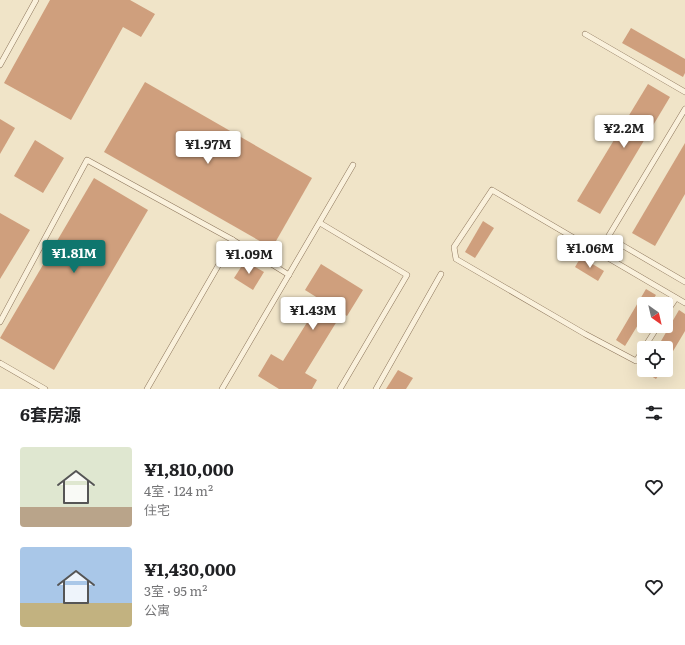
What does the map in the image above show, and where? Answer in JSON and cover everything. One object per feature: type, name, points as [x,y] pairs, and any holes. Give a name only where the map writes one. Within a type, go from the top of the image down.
[{"type":"lane","points":[[0,65],[36,0]]},
{"type":"lane","points":[[585,34],[685,92]]},
{"type":"lane","points":[[685,108],[608,238],[685,282]]},
{"type":"lane","points":[[0,322],[87,160],[233,240],[289,275]]},
{"type":"lane","points":[[222,389],[353,165]]},
{"type":"lane","points":[[637,359],[636,361],[585,334],[456,259],[454,247],[492,190],[685,303]]},
{"type":"lane","points":[[320,223],[407,275],[340,389]]},
{"type":"lane","points":[[147,389],[233,240]]},
{"type":"lane","points":[[376,389],[441,274]]},
{"type":"lane","points":[[673,302],[676,298]]},
{"type":"lane","points":[[0,363],[45,389]]},
{"type":"building","points":[[50,0],[130,0],[155,14],[141,37],[123,27],[71,120],[4,83]]},
{"type":"building","points":[[631,28],[685,59],[685,73],[683,77],[622,43]]},
{"type":"building","points":[[145,82],[312,178],[272,248],[104,152]]},
{"type":"building","points":[[648,84],[670,97],[600,214],[577,201]]},
{"type":"building","points":[[0,119],[15,128],[0,154]]},
{"type":"building","points":[[35,140],[64,158],[43,193],[14,176]]},
{"type":"building","points":[[685,143],[685,194],[655,246],[632,233]]},
{"type":"building","points":[[94,178],[148,210],[54,370],[0,338]]},
{"type":"building","points":[[0,213],[30,230],[0,279]]},
{"type":"building","points":[[483,221],[494,228],[475,258],[465,252]]},
{"type":"building","points":[[581,257],[604,271],[598,281],[575,267]]},
{"type":"building","points":[[245,261],[264,272],[253,290],[234,278]]},
{"type":"building","points":[[321,264],[363,290],[347,316],[342,313],[305,373],[317,380],[312,389],[279,389],[258,376],[271,354],[283,361],[321,300],[305,290]]},
{"type":"building","points":[[646,289],[656,295],[655,297],[641,297]]},
{"type":"building","points":[[637,304],[637,326],[625,346],[616,340]]},
{"type":"building","points":[[679,310],[685,314],[685,331],[673,351],[673,341],[661,341],[666,333],[673,333],[673,320]]},
{"type":"building","points":[[398,370],[413,378],[406,389],[386,389]]}]
